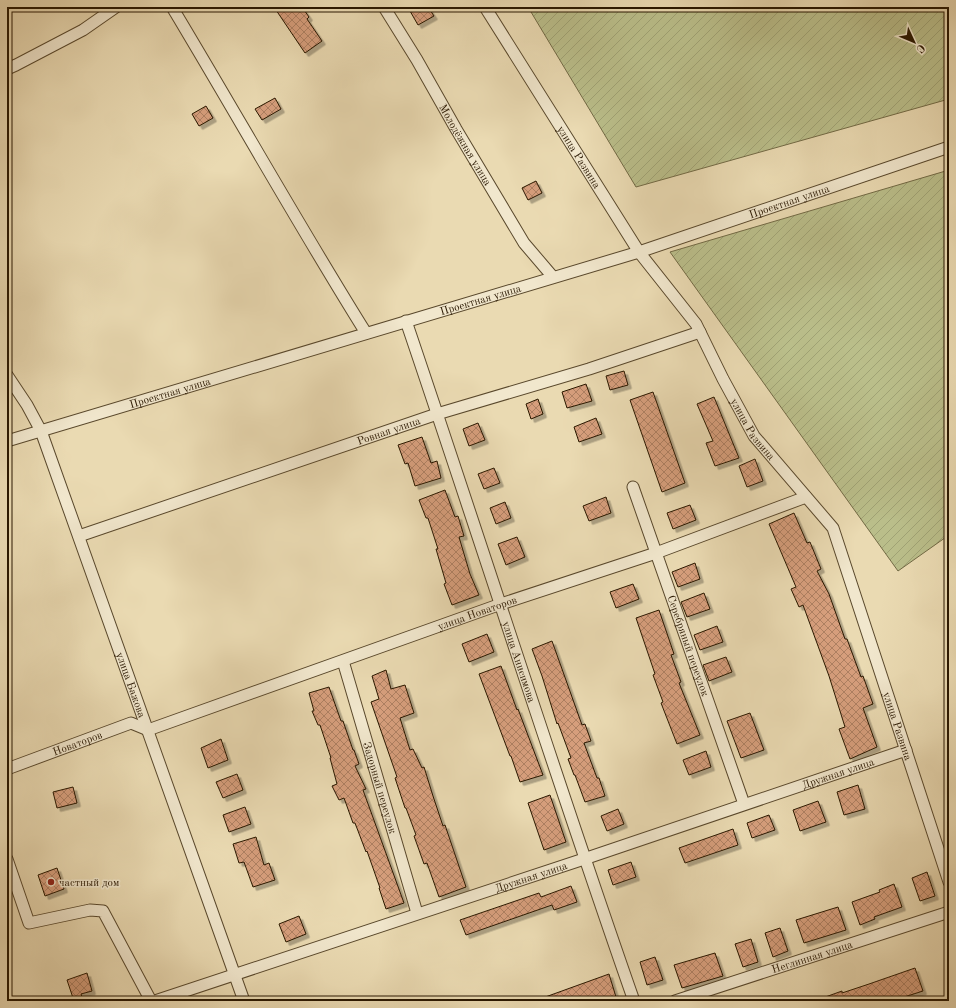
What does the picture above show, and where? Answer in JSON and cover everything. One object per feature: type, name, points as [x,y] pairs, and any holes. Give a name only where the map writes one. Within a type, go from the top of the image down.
[{"type":"street","points":[[7,69],[83,30],[116,7]]},
{"type":"street","points":[[172,7],[318,255],[366,333]]},
{"type":"street","name":"Молодёжная улица","points":[[384,7],[417,60],[524,243],[553,278]]},
{"type":"street","name":"улица Развина","points":[[485,7],[639,252],[696,324],[723,379],[754,436],[833,528],[949,882]]},
{"type":"street","name":"Проектная улица","points":[[7,441],[639,252],[949,147]]},
{"type":"street","name":"улица Анисимова","points":[[406,321],[501,604],[584,859],[634,1001]]},
{"type":"street","name":"Ровная улица","points":[[79,536],[437,414],[589,369],[700,332]]},
{"type":"street","name":"улица Бажова","points":[[7,375],[27,405],[41,431],[244,1001]]},
{"type":"street","name":"Серебряный переулок","points":[[633,487],[744,804]]},
{"type":"street","name":"улица Новаторов","points":[[148,730],[501,604],[656,553],[806,497]]},
{"type":"street","name":"Задорный переулок","points":[[343,661],[417,913]]},
{"type":"street","name":"Новаторов","points":[[7,769],[131,723],[148,730]]},
{"type":"street","name":"Дружная улица","points":[[155,1001],[417,913],[584,859],[906,750]]},
{"type":"street","points":[[7,859],[29,923],[90,910],[103,911],[151,1001]]},
{"type":"street","name":"Неглинная улица","points":[[676,1001],[949,912]]},
{"type":"green space","points":[[528,7],[949,7],[949,99],[636,187]]},
{"type":"green space","points":[[949,170],[949,535],[898,571],[670,252]]},
{"type":"building","points":[[280,7],[302,7],[309,17],[307,19],[322,41],[305,53],[276,10]]},
{"type":"building","points":[[416,7],[428,7],[434,16],[418,25],[410,11]]},
{"type":"building","points":[[275,98],[281,109],[262,120],[255,109]]},
{"type":"building","points":[[206,106],[213,118],[199,126],[192,114]]},
{"type":"building","points":[[536,181],[542,193],[528,200],[522,188]]},
{"type":"building","points":[[624,371],[628,385],[610,390],[606,376]]},
{"type":"building","points":[[586,384],[592,401],[567,408],[562,392]]},
{"type":"building","points":[[653,392],[685,483],[662,492],[630,400]]},
{"type":"building","points":[[714,397],[739,458],[715,466],[706,443],[713,441],[697,404]]},
{"type":"building","points":[[538,399],[543,414],[531,419],[526,404]]},
{"type":"building","points":[[596,418],[602,434],[579,442],[574,427]]},
{"type":"building","points":[[478,423],[485,440],[469,446],[463,429]]},
{"type":"building","points":[[422,437],[431,463],[437,461],[441,478],[415,486],[408,463],[405,464],[398,445]]},
{"type":"building","points":[[755,459],[763,481],[747,487],[739,466]]},
{"type":"building","points":[[494,468],[500,483],[484,489],[478,474]]},
{"type":"building","points":[[445,490],[455,517],[458,516],[464,536],[459,537],[470,574],[479,595],[452,605],[444,584],[446,583],[436,549],[438,549],[428,518],[426,518],[419,500]]},
{"type":"building","points":[[606,497],[611,513],[589,521],[583,506]]},
{"type":"building","points":[[505,502],[511,518],[496,524],[490,508]]},
{"type":"building","points":[[690,505],[696,520],[673,529],[667,513]]},
{"type":"building","points":[[794,513],[807,543],[810,542],[821,569],[817,571],[829,594],[845,639],[847,639],[861,677],[863,676],[873,704],[863,708],[877,747],[850,759],[839,729],[845,727],[829,676],[803,605],[799,607],[791,589],[796,587],[769,524]]},
{"type":"building","points":[[517,537],[525,557],[506,565],[498,544]]},
{"type":"building","points":[[695,563],[700,579],[678,587],[672,572]]},
{"type":"building","points":[[633,584],[639,599],[616,608],[610,592]]},
{"type":"building","points":[[704,593],[710,609],[687,617],[681,602]]},
{"type":"building","points":[[659,610],[674,654],[671,655],[681,682],[679,683],[700,735],[677,744],[661,703],[663,702],[653,675],[655,674],[636,618]]},
{"type":"building","points":[[717,626],[723,642],[700,650],[694,635]]},
{"type":"building","points":[[487,634],[494,652],[469,662],[462,644]]},
{"type":"building","points":[[552,641],[582,725],[585,724],[591,741],[584,743],[605,796],[585,802],[568,759],[571,758],[558,723],[557,724],[532,649]]},
{"type":"building","points":[[726,657],[732,672],[709,681],[703,665]]},
{"type":"building","points":[[501,666],[543,775],[520,782],[479,674]]},
{"type":"building","points":[[386,670],[391,689],[405,685],[414,713],[400,718],[410,750],[413,749],[422,768],[424,767],[443,826],[445,825],[466,887],[439,897],[427,863],[424,864],[414,836],[416,835],[405,808],[395,778],[397,777],[371,702],[379,699],[372,676]]},
{"type":"building","points":[[329,687],[359,764],[355,766],[366,789],[363,790],[404,903],[386,909],[367,851],[366,852],[355,823],[353,823],[344,798],[339,800],[332,786],[337,784],[331,758],[320,725],[318,725],[312,711],[314,711],[309,693]]},
{"type":"building","points":[[750,713],[764,750],[741,758],[727,721]]},
{"type":"building","points":[[221,739],[228,760],[208,768],[201,748]]},
{"type":"building","points":[[706,751],[711,767],[689,775],[683,760]]},
{"type":"building","points":[[237,774],[243,790],[223,798],[216,782]]},
{"type":"building","points":[[858,785],[865,809],[844,815],[837,792]]},
{"type":"building","points":[[73,787],[77,803],[57,808],[53,792]]},
{"type":"building","points":[[550,795],[566,842],[544,850],[528,803]]},
{"type":"building","points":[[818,801],[826,822],[800,831],[793,810]]},
{"type":"building","points":[[245,807],[251,824],[229,832],[223,815]]},
{"type":"building","points":[[618,809],[624,824],[607,831],[601,816]]},
{"type":"building","points":[[769,815],[775,830],[752,838],[747,823]]},
{"type":"building","points":[[733,829],[738,845],[685,863],[679,848]]},
{"type":"building","points":[[256,837],[264,865],[269,863],[275,880],[253,887],[244,862],[239,863],[233,844]]},
{"type":"building","points":[[631,862],[636,877],[613,885],[608,870]]},
{"type":"building","name":"частный дом","points":[[57,868],[64,889],[45,896],[38,875]]},
{"type":"building","points":[[927,872],[935,896],[920,901],[912,878]]},
{"type":"building","points":[[894,884],[902,907],[874,917],[875,919],[860,925],[852,902],[880,892],[879,890]]},
{"type":"building","points":[[571,886],[577,902],[554,910],[552,905],[466,935],[460,920],[539,893],[541,897]]},
{"type":"building","points":[[838,907],[846,930],[804,943],[796,920]]},
{"type":"building","points":[[299,916],[306,934],[286,942],[279,924]]},
{"type":"building","points":[[780,928],[788,951],[773,957],[765,933]]},
{"type":"building","points":[[751,939],[758,962],[743,967],[735,944]]},
{"type":"building","points":[[715,953],[723,976],[682,988],[674,965]]},
{"type":"building","points":[[655,957],[663,980],[647,985],[640,962]]},
{"type":"building","points":[[915,968],[923,991],[896,1001],[817,1001],[842,991],[842,993]]},
{"type":"building","points":[[87,973],[92,991],[81,994],[83,1000],[74,1001],[67,980]]},
{"type":"building","points":[[609,974],[616,997],[605,1001],[537,1001],[537,1000]]},
{"type":"place","name":"частный дом","points":[[51,882]]}]
